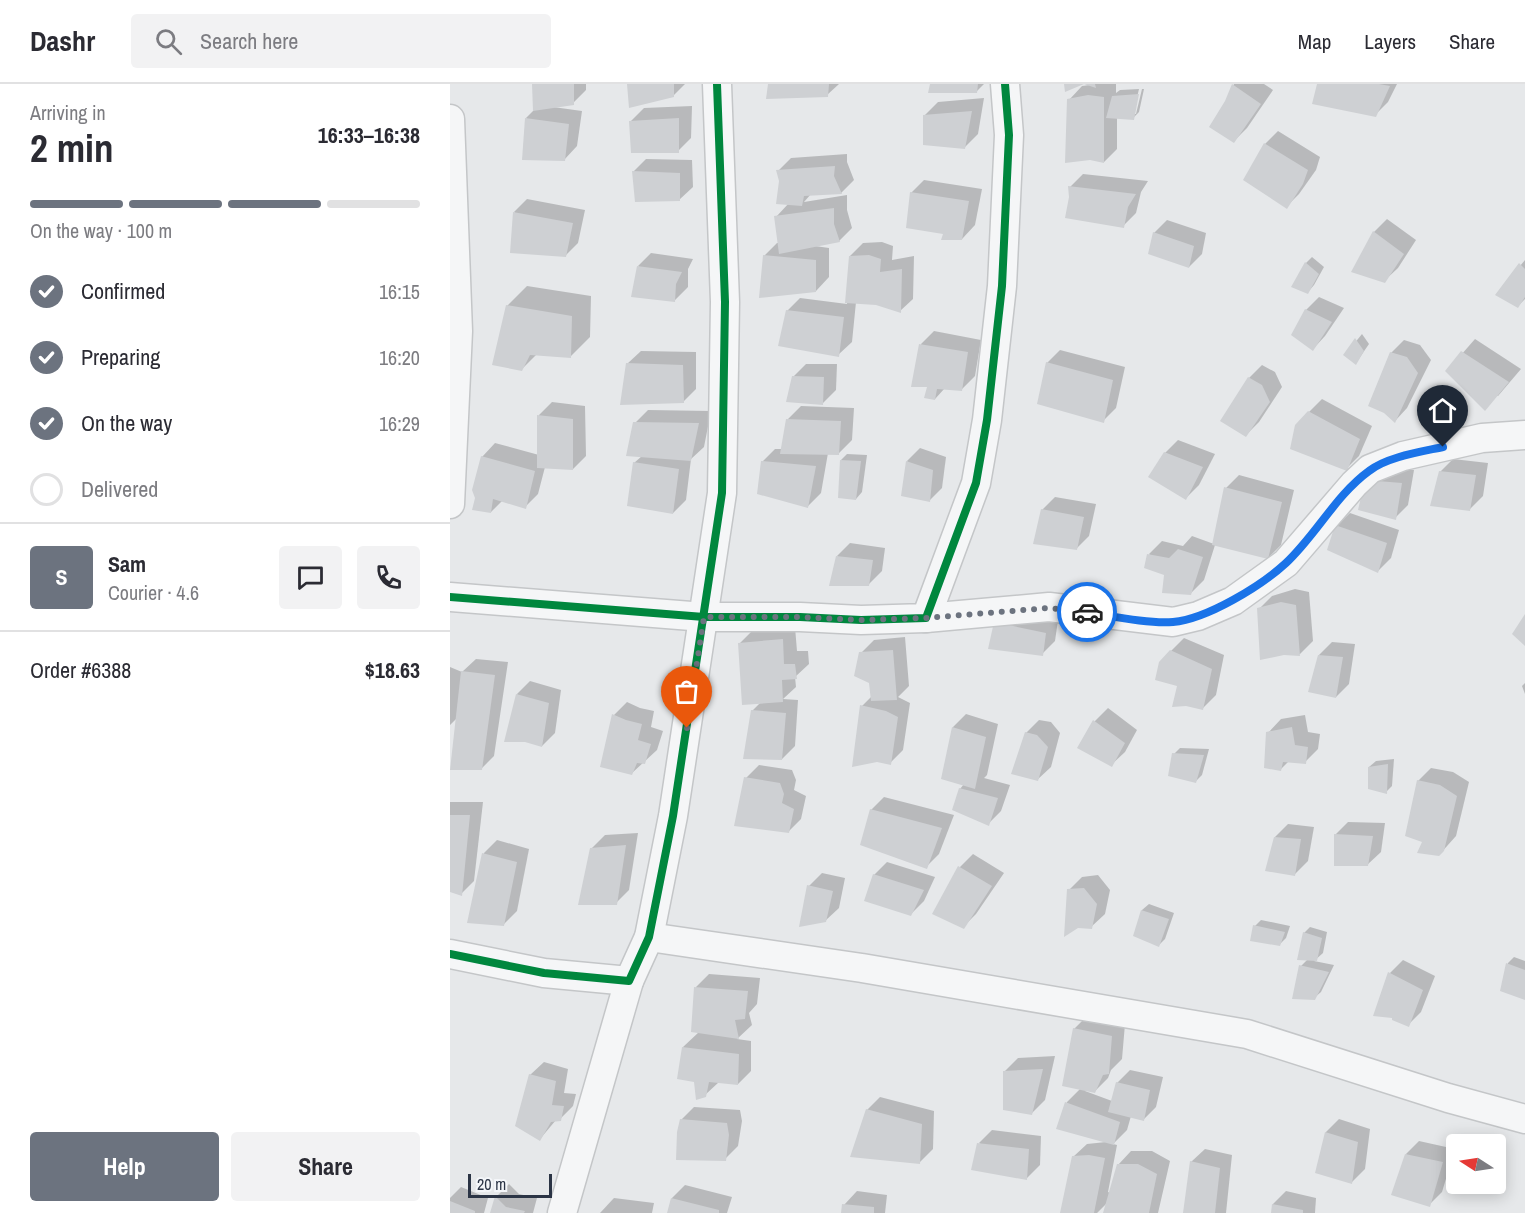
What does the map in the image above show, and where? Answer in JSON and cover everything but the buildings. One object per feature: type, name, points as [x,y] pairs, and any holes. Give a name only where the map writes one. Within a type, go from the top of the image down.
[{"type":"street","points":[[562,1213],[629,981],[649,938],[673,816],[722,493],[725,302],[717,84]]},
{"type":"street","points":[[926,618],[976,483],[987,420],[1002,286],[1009,135],[1005,84]]},
{"type":"street","points":[[450,119],[458,332],[450,504]]},
{"type":"street","points":[[450,597],[704,617],[800,617],[861,620],[926,618],[1049,608],[1173,622],[1198,616],[1233,601],[1286,563],[1354,484],[1370,470],[1403,456],[1482,438],[1525,435]]},
{"type":"street","points":[[649,938],[862,968],[1247,1034],[1448,1098],[1525,1119]]},
{"type":"street","points":[[450,954],[544,973],[629,981]]},
{"type":"cycle path","points":[[450,954],[544,973],[629,981],[649,937],[673,816],[722,493],[725,302],[717,84]]},
{"type":"cycle path","points":[[450,597],[704,617],[800,617],[861,620],[926,618],[976,483],[987,420],[1002,286],[1009,135],[1005,84]]},
{"type":"way so far","points":[[687,728],[704,617],[800,617],[861,620],[926,618],[1049,608],[1087,612]]},
{"type":"route","points":[[1087,612],[1173,622],[1198,616],[1233,601],[1286,563],[1354,484],[1370,470],[1403,456],[1443,447]]}]
